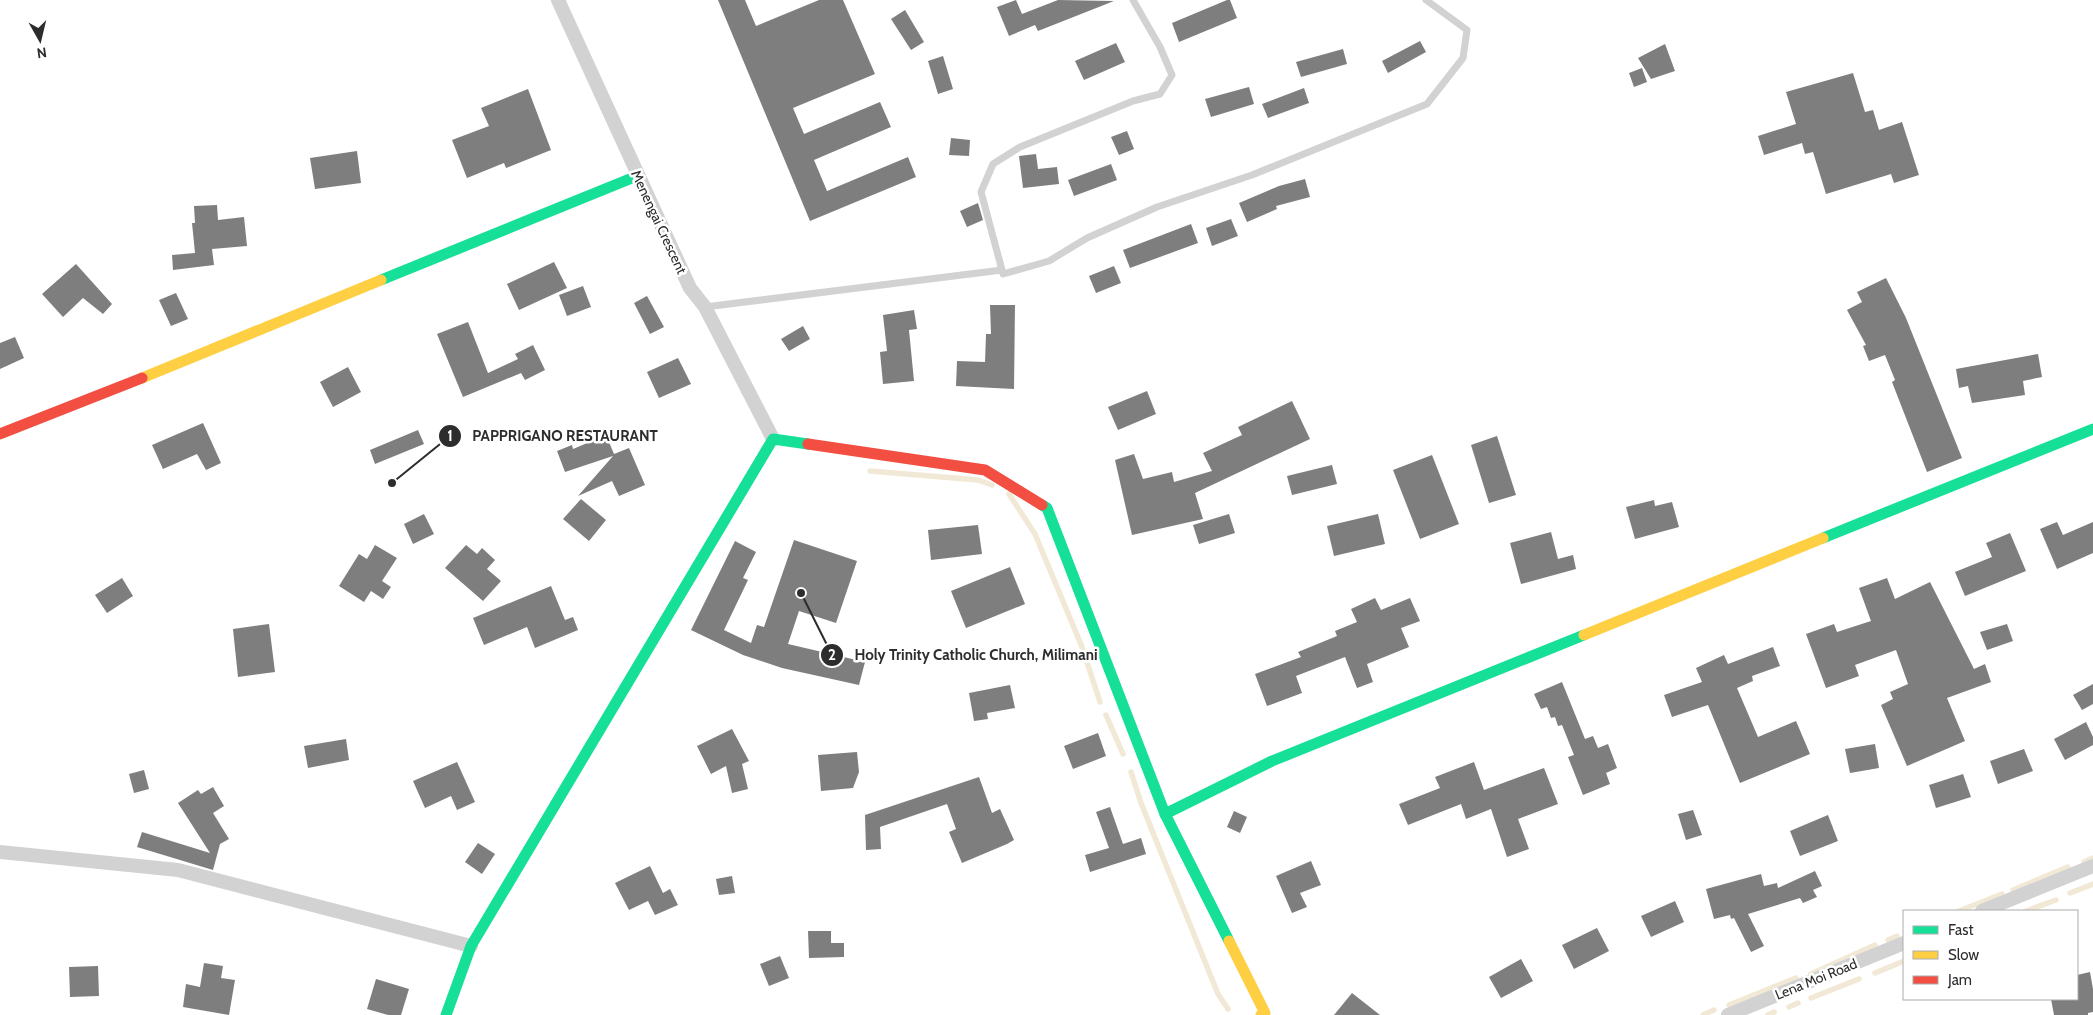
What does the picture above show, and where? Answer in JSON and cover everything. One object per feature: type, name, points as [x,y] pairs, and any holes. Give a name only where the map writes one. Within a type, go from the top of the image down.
[{"type":"street","name":"Menengai Crescent","points":[[558,0],[637,176],[690,288],[705,307],[773,439]]},
{"type":"street","points":[[0,434],[14,430],[637,176]]},
{"type":"street","points":[[1165,814],[1272,761],[2093,429]]},
{"type":"street","points":[[446,1015],[471,946],[773,439],[985,470],[1046,508],[1165,814],[1264,1014]]},
{"type":"street","points":[[0,852],[178,870],[471,946]]},
{"type":"street","points":[[1984,910],[2093,866]]},
{"type":"street","name":"Lena Moi Road","points":[[1728,1015],[1903,943]]},
{"type":"lane","points":[[1133,0],[1160,47],[1172,75],[1160,94],[1133,101],[1020,147],[993,164],[982,192],[1003,274],[1049,261],[1087,238],[1157,206],[1252,175],[1427,104],[1463,58],[1467,30],[1426,0]]},
{"type":"lane","points":[[705,307],[1002,270]]},
{"type":"building","points":[[718,0],[745,0],[756,26],[819,0],[843,0],[875,74],[793,108],[804,134],[880,102],[891,127],[814,160],[827,191],[908,157],[916,177],[810,221]]},
{"type":"building","points":[[1016,0],[1022,14],[1058,0],[1114,1],[1038,31],[1035,25],[1009,36],[997,7]]},
{"type":"building","points":[[1230,0],[1237,18],[1179,42],[1172,23]]},
{"type":"building","points":[[905,10],[924,42],[911,50],[891,19]]},
{"type":"building","points":[[1420,41],[1426,52],[1388,73],[1382,61]]},
{"type":"building","points":[[1116,43],[1125,62],[1084,80],[1075,61]]},
{"type":"building","points":[[1665,44],[1675,71],[1651,79],[1638,58]]},
{"type":"building","points":[[1343,49],[1347,64],[1301,77],[1296,62]]},
{"type":"building","points":[[943,56],[953,89],[938,94],[928,61]]},
{"type":"building","points":[[1642,68],[1647,82],[1634,87],[1629,73]]},
{"type":"building","points":[[1853,73],[1865,112],[1873,110],[1879,130],[1902,122],[1919,175],[1894,183],[1891,174],[1826,194],[1813,152],[1805,154],[1802,143],[1764,155],[1758,136],[1796,124],[1786,92]]},
{"type":"building","points":[[1249,87],[1254,104],[1211,117],[1205,99]]},
{"type":"building","points":[[1304,88],[1309,103],[1268,118],[1262,104]]},
{"type":"building","points":[[528,89],[551,150],[506,168],[504,163],[467,178],[452,140],[489,126],[481,108]]},
{"type":"building","points":[[1127,131],[1134,149],[1119,155],[1111,137]]},
{"type":"building","points":[[951,138],[970,140],[969,156],[949,155]]},
{"type":"building","points":[[357,151],[361,183],[315,189],[310,158]]},
{"type":"building","points":[[1036,154],[1038,169],[1057,167],[1059,184],[1023,188],[1019,156]]},
{"type":"building","points":[[1111,164],[1117,180],[1074,196],[1068,180]]},
{"type":"building","points":[[1305,179],[1310,197],[1276,206],[1277,209],[1247,222],[1239,203],[1279,186]]},
{"type":"building","points":[[978,203],[983,220],[967,227],[960,211]]},
{"type":"building","points":[[217,205],[218,220],[244,217],[247,246],[212,249],[214,265],[173,270],[172,255],[195,253],[192,223],[195,223],[194,206]]},
{"type":"building","points":[[1231,219],[1238,236],[1212,246],[1206,228]]},
{"type":"building","points":[[1191,224],[1198,243],[1130,268],[1123,250]]},
{"type":"building","points":[[554,262],[567,288],[519,310],[507,284]]},
{"type":"building","points":[[76,264],[112,304],[103,314],[83,298],[63,317],[42,294]]},
{"type":"building","points":[[1114,266],[1121,283],[1096,293],[1089,276]]},
{"type":"building","points":[[1886,278],[1906,318],[1962,458],[1927,472],[1892,382],[1895,380],[1885,355],[1869,361],[1863,346],[1866,345],[1847,310],[1862,302],[1857,292]]},
{"type":"building","points":[[583,286],[591,307],[567,316],[559,295]]},
{"type":"building","points":[[176,293],[188,319],[171,326],[159,300]]},
{"type":"building","points":[[647,296],[664,327],[650,334],[634,303]]},
{"type":"building","points":[[990,305],[1015,305],[1014,389],[956,386],[957,361],[985,362],[986,334],[991,334]]},
{"type":"building","points":[[914,310],[917,329],[909,330],[914,381],[883,384],[880,352],[887,351],[883,315]]},
{"type":"building","points":[[468,322],[488,373],[518,359],[515,354],[533,345],[545,370],[525,380],[521,373],[463,397],[437,334]]},
{"type":"building","points":[[803,326],[810,339],[789,351],[781,339]]},
{"type":"building","points":[[15,337],[24,358],[0,369],[0,343]]},
{"type":"building","points":[[2038,354],[2042,377],[2023,381],[2025,395],[1972,403],[1968,386],[1959,388],[1956,369]]},
{"type":"building","points":[[678,358],[691,384],[659,398],[647,372]]},
{"type":"building","points":[[348,367],[361,392],[333,407],[320,382]]},
{"type":"building","points":[[1147,391],[1156,414],[1118,430],[1108,407]]},
{"type":"building","points":[[1292,401],[1310,439],[1195,493],[1203,519],[1132,535],[1115,460],[1134,454],[1143,479],[1172,472],[1174,482],[1212,471],[1203,453],[1242,435],[1238,427]]},
{"type":"building","points":[[203,423],[221,463],[206,470],[197,454],[163,469],[152,445]]},
{"type":"building","points":[[418,430],[424,444],[375,464],[370,450]]},
{"type":"building","points":[[606,435],[614,454],[629,448],[645,485],[619,496],[612,481],[578,496],[613,456],[565,472],[557,451],[572,445],[573,449]]},
{"type":"building","points":[[1497,436],[1516,495],[1489,503],[1471,445]]},
{"type":"building","points":[[1432,455],[1459,524],[1420,539],[1393,470]]},
{"type":"building","points":[[1332,465],[1337,484],[1292,495],[1287,476]]},
{"type":"building","points":[[581,499],[606,520],[589,541],[563,519]]},
{"type":"building","points":[[1654,500],[1655,506],[1672,502],[1679,527],[1635,539],[1626,507]]},
{"type":"building","points":[[424,514],[434,534],[413,544],[404,524]]},
{"type":"building","points":[[1229,514],[1235,533],[1199,544],[1193,525]]},
{"type":"building","points":[[1378,514],[1385,544],[1334,556],[1327,526]]},
{"type":"building","points":[[2057,522],[2063,535],[2093,522],[2093,553],[2057,569],[2040,529]]},
{"type":"building","points":[[978,525],[982,554],[931,560],[928,530]]},
{"type":"building","points":[[1551,532],[1558,559],[1573,555],[1576,569],[1521,584],[1510,543]]},
{"type":"building","points":[[2010,533],[2026,571],[1965,596],[1955,572],[1992,557],[1986,543]]},
{"type":"building","points":[[794,540],[857,561],[836,623],[799,611],[788,644],[865,662],[859,685],[782,668],[743,655],[691,630],[735,541],[756,552],[743,578],[748,580],[724,630],[751,643],[757,625],[764,627]]},
{"type":"building","points":[[375,545],[397,558],[382,581],[391,587],[383,599],[371,591],[364,602],[339,586],[359,554],[367,559]]},
{"type":"building","points":[[466,545],[477,554],[482,548],[495,560],[487,569],[501,581],[483,601],[445,568]]},
{"type":"building","points":[[1010,567],[1025,604],[966,628],[951,591]]},
{"type":"building","points":[[122,578],[133,596],[107,613],[95,595]]},
{"type":"building","points":[[1887,578],[1895,599],[1930,582],[1974,669],[1985,664],[1991,682],[1947,698],[1965,741],[1907,766],[1881,705],[1893,699],[1890,692],[1908,684],[1896,650],[1855,665],[1859,676],[1826,688],[1806,634],[1834,624],[1837,632],[1871,621],[1859,588]]},
{"type":"building","points":[[551,586],[565,620],[573,617],[578,630],[535,648],[527,627],[484,645],[473,618]]},
{"type":"building","points":[[1375,598],[1381,610],[1410,598],[1420,621],[1401,628],[1409,647],[1367,664],[1373,682],[1357,688],[1345,657],[1296,676],[1302,693],[1267,706],[1255,674],[1301,657],[1298,652],[1337,636],[1335,631],[1357,622],[1351,609]]},
{"type":"building","points":[[269,624],[275,672],[238,677],[233,629]]},
{"type":"building","points":[[2007,624],[2013,641],[1987,650],[1980,632]]},
{"type":"building","points":[[1773,647],[1780,666],[1752,676],[1753,681],[1737,688],[1758,737],[1796,721],[1810,754],[1740,783],[1708,705],[1672,717],[1664,695],[1702,682],[1696,668],[1724,655],[1728,664]]},
{"type":"building","points":[[1562,682],[1585,739],[1593,736],[1598,748],[1608,744],[1617,768],[1606,773],[1610,784],[1583,795],[1568,757],[1574,755],[1562,725],[1558,726],[1555,717],[1551,718],[1547,707],[1541,709],[1534,694]]},
{"type":"building","points":[[2093,684],[2093,704],[2082,710],[2073,695]]},
{"type":"building","points":[[1010,685],[1015,708],[987,713],[988,719],[974,721],[969,693]]},
{"type":"building","points":[[2086,722],[2093,737],[2093,745],[2065,760],[2054,739]]},
{"type":"building","points":[[732,729],[749,761],[742,764],[748,789],[732,793],[726,766],[711,774],[697,746]]},
{"type":"building","points":[[1098,733],[1106,756],[1073,769],[1064,746]]},
{"type":"building","points":[[346,739],[349,760],[308,768],[304,746]]},
{"type":"building","points":[[1875,744],[1879,768],[1850,773],[1845,749]]},
{"type":"building","points":[[2024,749],[2033,771],[1998,784],[1990,761]]},
{"type":"building","points":[[857,752],[859,772],[853,788],[821,791],[818,755]]},
{"type":"building","points":[[457,762],[475,802],[457,810],[451,796],[425,808],[413,781]]},
{"type":"building","points":[[1474,762],[1484,790],[1544,768],[1558,804],[1518,819],[1529,849],[1507,857],[1491,809],[1466,819],[1461,804],[1408,825],[1399,804],[1440,788],[1435,777]]},
{"type":"building","points":[[144,770],[149,789],[134,793],[129,774]]},
{"type":"building","points":[[1963,774],[1971,797],[1936,808],[1929,785]]},
{"type":"building","points":[[979,777],[992,813],[1000,809],[1014,840],[962,863],[949,832],[956,829],[947,804],[880,827],[881,849],[866,850],[865,815]]},
{"type":"building","points":[[213,787],[224,806],[213,813],[229,839],[220,844],[213,870],[137,847],[142,832],[210,853],[178,803],[198,790],[201,794]]},
{"type":"building","points":[[1110,807],[1123,844],[1141,838],[1146,854],[1090,872],[1085,855],[1109,848],[1096,812]]},
{"type":"building","points":[[1693,810],[1702,835],[1686,840],[1678,814]]},
{"type":"building","points":[[1234,811],[1247,817],[1240,833],[1227,827]]},
{"type":"building","points":[[1828,815],[1838,841],[1800,856],[1790,831]]},
{"type":"building","points":[[478,843],[495,854],[482,874],[465,862]]},
{"type":"building","points":[[1311,861],[1321,885],[1300,893],[1307,907],[1292,913],[1276,876]]},
{"type":"building","points":[[650,866],[663,893],[670,889],[678,905],[655,915],[648,901],[629,910],[615,883]]},
{"type":"building","points":[[1815,871],[1822,886],[1813,890],[1817,897],[1803,903],[1800,898],[1748,914],[1764,946],[1751,952],[1734,918],[1731,919],[1730,915],[1714,919],[1706,889],[1761,874],[1764,886],[1777,883],[1778,888]]},
{"type":"building","points":[[732,876],[735,893],[719,895],[716,879]]},
{"type":"building","points":[[1675,901],[1684,922],[1651,937],[1641,916]]},
{"type":"building","points":[[1597,928],[1609,951],[1574,969],[1562,945]]},
{"type":"building","points":[[808,931],[831,931],[831,943],[844,943],[844,957],[809,958]]},
{"type":"building","points":[[780,956],[789,978],[769,986],[760,964]]},
{"type":"building","points":[[1521,959],[1533,981],[1501,998],[1489,977]]},
{"type":"building","points":[[204,963],[223,966],[221,978],[235,980],[229,1015],[183,1007],[186,984],[200,987]]},
{"type":"building","points":[[98,966],[99,996],[70,997],[69,967]]},
{"type":"building","points":[[2090,972],[2093,989],[2093,1012],[2088,1013],[2088,1015],[2054,1015],[2051,1000],[2078,1000],[2078,975]]},
{"type":"building","points":[[376,979],[409,989],[401,1015],[388,1015],[367,1009]]},
{"type":"building","points":[[1352,993],[1380,1015],[1334,1015]]},
{"type":"waterway","points":[[870,471],[978,480],[992,485]]},
{"type":"waterway","points":[[1009,494],[1035,534],[1082,647],[1100,702]]},
{"type":"waterway","points":[[1106,715],[1123,754]]},
{"type":"waterway","points":[[1131,772],[1141,803],[1218,994],[1228,1009]]},
{"type":"waterway","points":[[2084,862],[2093,858]]},
{"type":"waterway","points":[[2013,890],[2068,867]]},
{"type":"waterway","points":[[2070,893],[2093,884]]},
{"type":"waterway","points":[[1962,910],[2002,894]]},
{"type":"waterway","points":[[2029,910],[2056,900]]},
{"type":"waterway","points":[[1888,940],[1897,936]]},
{"type":"waterway","points":[[1811,974],[1875,945]]},
{"type":"waterway","points":[[1875,973],[1903,961]]},
{"type":"waterway","points":[[1729,1005],[1796,978]]},
{"type":"waterway","points":[[1811,998],[1859,979]]},
{"type":"waterway","points":[[1789,1007],[1798,1003]]},
{"type":"waterway","points":[[1703,1015],[1714,1010]]},
{"type":"waterway","points":[[1768,1015],[1774,1012]]},
{"type":"traffic: fast","points":[[381,280],[637,176]]},
{"type":"traffic: fast","points":[[1823,538],[2093,429]]},
{"type":"traffic: fast","points":[[446,1015],[471,946],[773,439],[808,444]]},
{"type":"traffic: fast","points":[[1042,505],[1047,508],[1165,814],[1229,941]]},
{"type":"traffic: fast","points":[[1165,814],[1272,761],[1584,635]]},
{"type":"traffic: slow","points":[[142,378],[381,280]]},
{"type":"traffic: slow","points":[[1584,635],[1823,538]]},
{"type":"traffic: slow","points":[[1229,941],[1265,1013],[1261,1015]]},
{"type":"traffic: jam","points":[[0,434],[142,378]]},
{"type":"traffic: jam","points":[[808,444],[985,470],[1042,505]]},
{"type":"place","name":"PAPPRIGANO RESTAURANT","points":[[392,483]]},
{"type":"place","name":"Holy Trinity Catholic Church, Milimani","points":[[801,593]]}]
